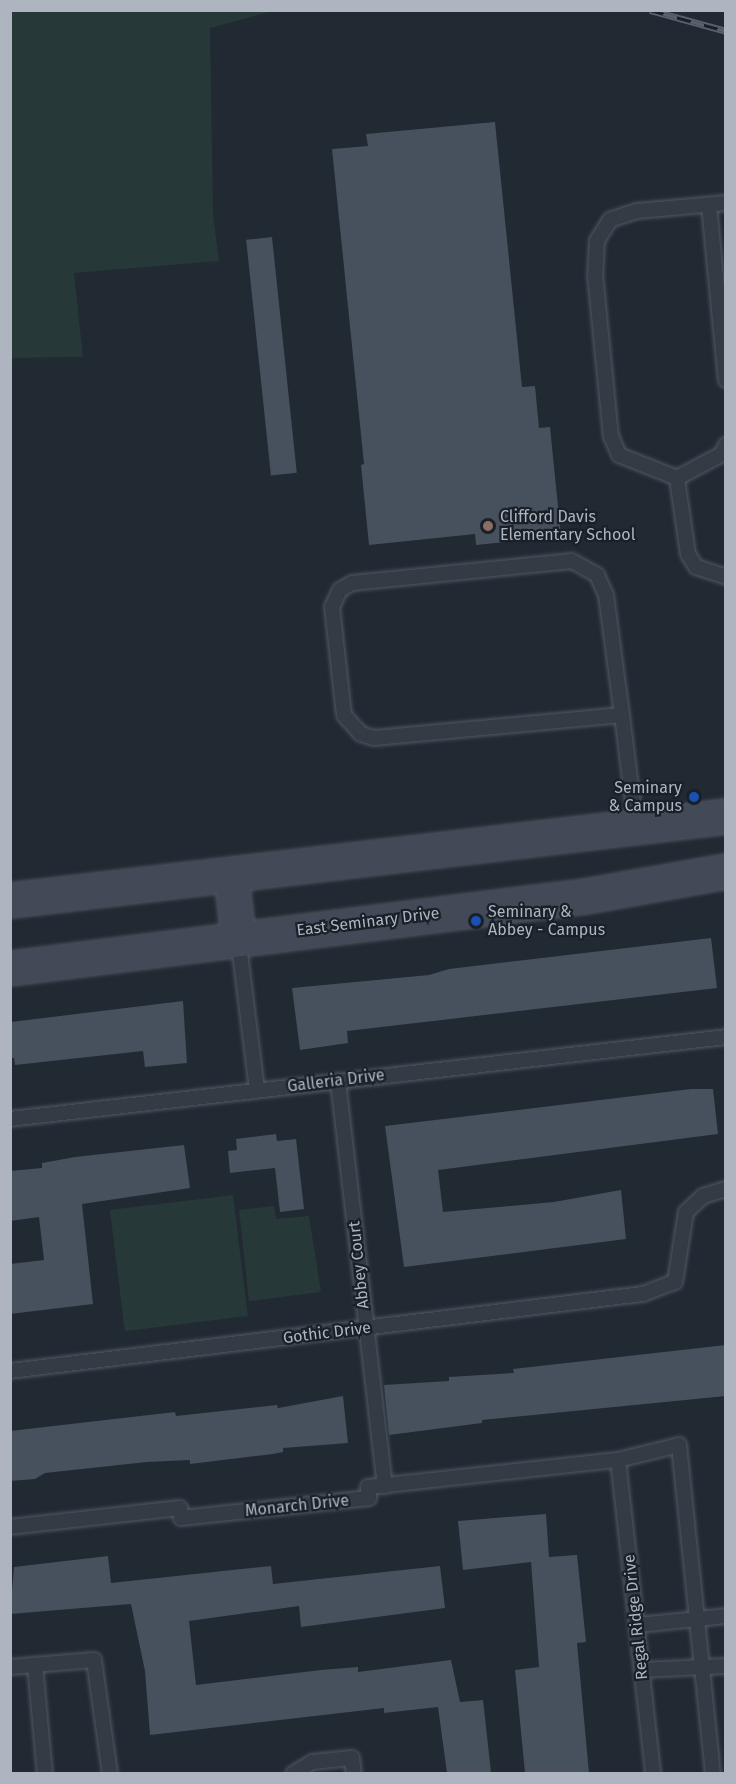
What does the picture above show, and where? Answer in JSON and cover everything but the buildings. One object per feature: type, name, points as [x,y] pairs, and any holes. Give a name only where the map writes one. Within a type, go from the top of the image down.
[{"type":"main road","points":[[10,900],[726,816]]},
{"type":"main road","name":"East Seminary Drive","points":[[10,968],[238,937],[585,896],[726,871]]},
{"type":"main road","points":[[231,875],[238,937]]},
{"type":"lane","points":[[726,203],[637,211],[610,220],[597,241],[595,274],[611,436],[619,455],[677,478],[722,454],[726,445]]},
{"type":"lane","points":[[709,205],[726,380]]},
{"type":"lane","points":[[677,478],[688,554],[696,567],[726,577]]},
{"type":"lane","points":[[622,715],[375,738],[361,734],[344,715],[332,607],[340,590],[352,583],[572,561],[597,575],[606,595],[622,715],[636,826]]},
{"type":"lane","points":[[238,937],[257,1090]]},
{"type":"lane","name":"Galleria Drive","points":[[10,1119],[661,1041],[726,1037]]},
{"type":"lane","name":"Abbey Court","points":[[338,1081],[385,1486]]},
{"type":"lane","name":"Gothic Drive","points":[[10,1371],[643,1294],[675,1282],[686,1212],[703,1196],[726,1189]]},
{"type":"lane","name":"Monarch Drive","points":[[10,1527],[180,1508],[182,1518],[369,1498],[368,1487],[618,1460],[680,1445],[697,1619]]},
{"type":"lane","name":"Regal Ridge Drive","points":[[618,1460],[653,1773]]},
{"type":"lane","points":[[638,1625],[726,1616]]},
{"type":"lane","points":[[697,1619],[713,1773]]},
{"type":"lane","points":[[10,1667],[94,1659],[110,1773]]},
{"type":"lane","points":[[35,1665],[45,1773]]},
{"type":"lane","points":[[642,1670],[702,1669],[726,1666]]},
{"type":"lane","points":[[293,1773],[312,1762],[352,1758],[354,1773]]},
{"type":"shaded area","points":[[10,11],[272,11],[210,28],[213,215],[219,261],[74,273],[83,357],[11,358]]},
{"type":"shaded area","points":[[233,1195],[248,1316],[125,1331],[110,1210]]},
{"type":"shaded area","points":[[274,1206],[276,1219],[309,1216],[321,1292],[249,1301],[239,1210]]},
{"type":"railway","points":[[650,10],[726,31]]},
{"type":"place","name":"Clifford Davis Elementary School","points":[[488,526]]},
{"type":"place","name":"Seminary & Campus","points":[[694,797]]},
{"type":"place","name":"Seminary & Abbey - Campus","points":[[476,921]]}]
